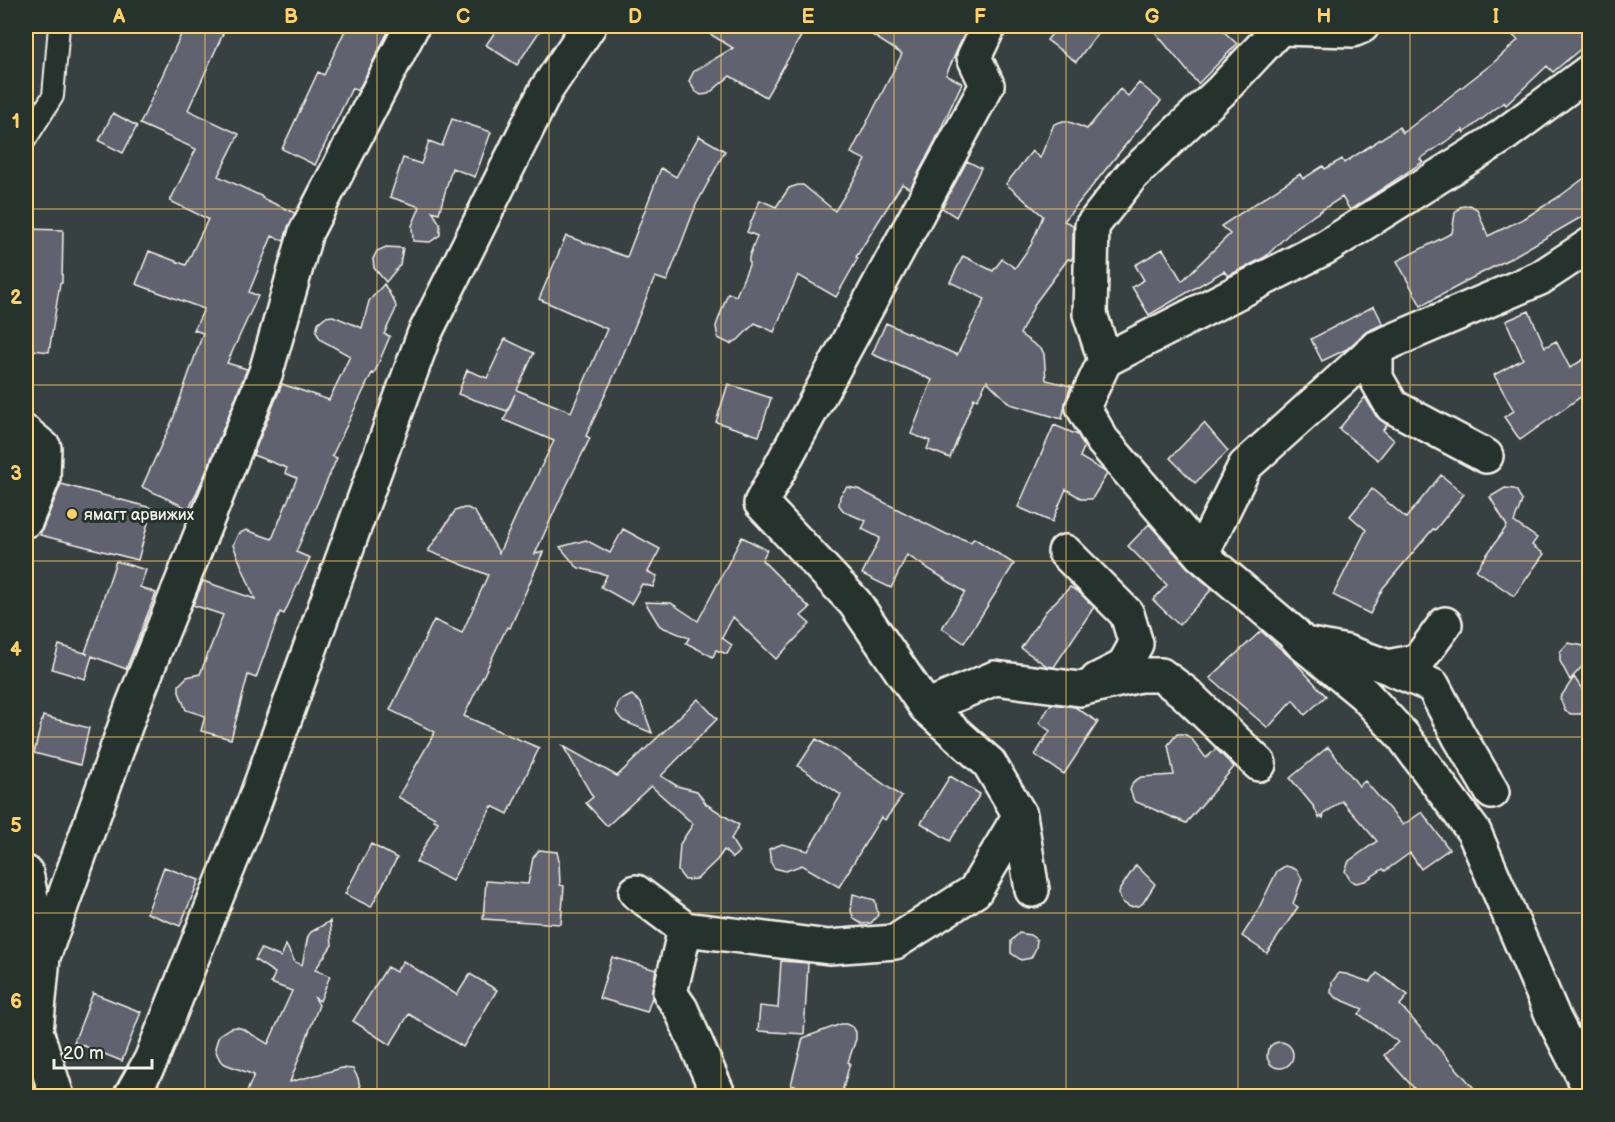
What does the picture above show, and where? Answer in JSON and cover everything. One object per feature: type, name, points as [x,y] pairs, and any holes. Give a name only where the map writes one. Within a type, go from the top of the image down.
[{"type":"street","points":[[57,1096],[36,1031],[43,957],[132,706],[266,372],[306,232],[412,26]]},
{"type":"street","points":[[131,1096],[151,1060],[254,803],[424,335],[546,90],[589,26]]},
{"type":"street","points":[[989,26],[974,57],[987,85],[761,503],[855,603],[926,707],[989,763],[1020,815],[1032,890]]},
{"type":"street","points":[[1105,360],[1090,314],[1092,226],[1131,176],[1221,91],[1280,27],[1353,30],[1362,26]]},
{"type":"street","points":[[1590,71],[1501,137],[1326,247],[1105,360],[1083,407],[1102,440],[1201,555],[1364,694],[1403,736],[1474,832],[1554,1019],[1590,1089]]},
{"type":"street","points":[[1201,555],[1245,466],[1376,348],[1540,278],[1590,245]]},
{"type":"street","points":[[1376,348],[1376,378],[1392,406],[1486,456]]},
{"type":"street","points":[[26,434],[44,448],[43,478],[26,520]]},
{"type":"street","points":[[1065,552],[1127,614],[1136,644],[1123,667],[1080,689]]},
{"type":"street","points":[[1388,667],[1418,661],[1444,624]]},
{"type":"street","points":[[1302,643],[1346,652],[1433,686],[1492,792]]},
{"type":"street","points":[[926,707],[995,678],[1080,689],[1140,675],[1161,675],[1184,692],[1259,764]]},
{"type":"street","points":[[636,892],[685,929],[829,947],[896,942],[975,891],[1020,815]]},
{"type":"street","points":[[26,873],[43,957]]},
{"type":"street","points":[[685,929],[670,993],[681,1009],[719,1096]]},
{"type":"lane","points":[[26,139],[53,96],[59,26]]},
{"type":"building","points":[[185,26],[204,26],[223,34],[188,110],[239,134],[218,176],[295,213],[284,241],[272,236],[249,292],[258,296],[227,363],[247,369],[189,509],[142,487],[173,419],[203,333],[194,330],[204,309],[136,284],[149,251],[186,265],[208,219],[170,201],[196,149],[140,124]]},
{"type":"building","points":[[347,26],[391,26],[358,91],[352,88],[315,165],[282,149],[318,72],[324,75]]},
{"type":"building","points":[[499,26],[543,26],[517,65],[486,45]]},
{"type":"building","points":[[697,26],[807,26],[766,97],[730,76],[708,94],[701,95],[695,91],[689,81],[694,71],[733,48]]},
{"type":"building","points":[[858,26],[968,26],[946,75],[962,83],[910,189],[902,184],[856,257],[858,258],[836,297],[798,275],[774,332],[755,323],[738,340],[730,344],[718,338],[716,326],[728,293],[736,296],[749,265],[749,257],[757,236],[747,232],[760,200],[776,207],[789,188],[803,185],[835,211],[866,160],[851,153],[902,54]]},
{"type":"building","points":[[1058,26],[1103,26],[1076,62],[1047,40]]},
{"type":"building","points":[[1150,26],[1218,26],[1237,44],[1198,84]]},
{"type":"building","points":[[1502,26],[1590,26],[1590,41],[1553,72],[1547,66],[1506,105],[1504,102],[1464,133],[1463,130],[1420,159],[1423,162],[1350,210],[1342,197],[1297,226],[1265,257],[1228,276],[1224,271],[1149,315],[1132,287],[1144,280],[1135,265],[1163,249],[1182,281],[1230,234],[1221,226],[1300,174],[1303,179],[1323,166],[1325,169],[1342,159],[1344,163],[1399,127],[1403,133],[1493,63],[1518,40]]},
{"type":"building","points":[[1139,83],[1161,101],[1064,221],[1073,225],[1073,256],[1071,260],[1068,259],[1036,302],[1020,334],[1042,350],[1046,380],[1071,386],[1062,419],[1010,404],[987,381],[977,400],[974,398],[950,458],[927,449],[930,441],[911,434],[932,380],[872,354],[886,323],[957,355],[985,299],[950,282],[963,256],[993,271],[1002,259],[1015,268],[1031,245],[1043,216],[1006,184],[1032,151],[1040,158],[1054,124],[1067,121],[1087,129],[1120,89],[1128,96]]},
{"type":"building","points":[[113,113],[137,126],[123,153],[99,141]]},
{"type":"building","points":[[452,119],[491,132],[475,177],[452,168],[439,213],[432,211],[440,224],[440,235],[430,242],[413,241],[412,226],[420,207],[390,197],[403,158],[421,164],[429,141],[442,146]]},
{"type":"building","points":[[699,136],[725,151],[696,205],[667,281],[655,277],[618,367],[586,436],[590,438],[535,554],[543,552],[510,628],[507,627],[464,716],[539,748],[508,814],[492,806],[452,881],[416,862],[438,822],[434,820],[435,818],[398,797],[435,732],[390,710],[434,620],[462,633],[488,575],[428,551],[455,511],[468,508],[475,512],[499,553],[554,441],[504,420],[515,394],[507,411],[458,394],[467,370],[487,378],[505,339],[534,353],[517,390],[571,412],[607,329],[539,299],[566,236],[627,257],[661,168],[676,177]]},
{"type":"building","points":[[967,161],[981,168],[956,217],[942,208]]},
{"type":"building","points":[[1590,174],[1590,212],[1421,306],[1397,261],[1452,233],[1455,213],[1460,207],[1470,205],[1477,209],[1488,236],[1525,218]]},
{"type":"building","points":[[26,229],[63,230],[62,283],[60,283],[49,352],[26,349]]},
{"type":"building","points":[[386,247],[403,248],[400,265],[386,282],[374,268],[373,259],[377,251]]},
{"type":"building","points":[[384,284],[396,307],[384,334],[390,336],[374,374],[372,373],[332,456],[337,458],[296,552],[310,558],[284,614],[280,612],[256,678],[248,675],[231,739],[201,731],[205,716],[186,710],[179,692],[179,685],[187,677],[200,674],[223,615],[193,605],[203,581],[255,599],[233,545],[238,534],[246,530],[272,539],[297,478],[285,473],[287,468],[253,455],[282,384],[329,400],[350,356],[321,340],[316,332],[318,323],[325,317],[333,316],[362,328],[369,301]]},
{"type":"building","points":[[1374,306],[1383,324],[1366,332],[1347,349],[1322,361],[1311,339]]},
{"type":"building","points":[[1529,311],[1545,347],[1556,341],[1570,368],[1590,355],[1590,390],[1520,440],[1504,417],[1514,411],[1494,375],[1523,359],[1506,321]]},
{"type":"building","points":[[728,384],[771,398],[759,436],[716,422]]},
{"type":"building","points":[[1365,397],[1376,416],[1387,425],[1383,430],[1394,440],[1378,460],[1339,429]]},
{"type":"building","points":[[1204,423],[1228,451],[1195,483],[1170,458]]},
{"type":"building","points":[[1054,425],[1078,435],[1084,447],[1080,457],[1107,474],[1092,499],[1082,499],[1066,489],[1052,522],[1018,507]]},
{"type":"building","points":[[1441,475],[1464,494],[1383,588],[1370,614],[1333,595],[1366,530],[1350,516],[1372,489],[1406,518]]},
{"type":"building","points":[[61,484],[152,508],[138,560],[40,535]]},
{"type":"building","points":[[847,487],[858,489],[948,535],[971,542],[974,538],[1014,564],[964,643],[942,628],[965,592],[907,555],[891,588],[862,574],[880,538],[862,529],[866,521],[845,512],[839,505],[840,496]]},
{"type":"building","points":[[1505,488],[1517,491],[1522,501],[1514,522],[1537,538],[1532,545],[1544,554],[1514,596],[1476,570],[1507,526],[1490,497]]},
{"type":"building","points":[[1149,524],[1187,567],[1212,589],[1179,625],[1153,600],[1167,585],[1128,546]]},
{"type":"building","points":[[623,529],[660,549],[648,572],[657,576],[653,587],[642,584],[631,604],[601,587],[607,575],[579,568],[560,547],[586,540],[610,553]]},
{"type":"building","points":[[742,537],[767,550],[762,560],[810,608],[801,616],[810,624],[776,659],[733,617],[722,638],[732,645],[727,654],[716,650],[713,657],[686,643],[689,638],[659,625],[645,602],[671,603],[698,621]]},
{"type":"building","points":[[116,561],[146,570],[140,587],[156,593],[126,669],[92,656],[85,679],[52,669],[59,645],[88,654],[85,653]]},
{"type":"building","points":[[1070,587],[1079,592],[1094,607],[1054,667],[1047,666],[1021,648],[1046,611]]},
{"type":"building","points":[[1261,631],[1294,661],[1326,696],[1305,715],[1293,700],[1268,728],[1210,678]]},
{"type":"building","points":[[1568,643],[1584,646],[1586,655],[1586,662],[1570,680],[1560,661],[1560,652]]},
{"type":"building","points":[[1574,677],[1587,698],[1586,706],[1581,714],[1571,714],[1565,711],[1560,698]]},
{"type":"building","points":[[632,695],[641,703],[652,733],[623,721],[617,714],[619,701]]},
{"type":"building","points":[[698,699],[717,719],[661,776],[677,786],[697,791],[706,804],[739,825],[731,839],[739,852],[732,858],[724,850],[697,879],[685,880],[678,871],[680,844],[693,824],[651,786],[607,826],[586,803],[593,797],[563,746],[617,776]]},
{"type":"building","points":[[1051,704],[1075,707],[1098,722],[1064,774],[1035,755],[1050,731],[1039,723]]},
{"type":"building","points":[[43,716],[89,728],[80,765],[34,753]]},
{"type":"building","points":[[1177,734],[1184,734],[1191,738],[1206,758],[1216,749],[1234,767],[1186,823],[1134,801],[1130,790],[1133,782],[1141,777],[1174,775],[1168,745]]},
{"type":"building","points":[[816,739],[902,797],[885,820],[881,817],[839,887],[802,865],[786,871],[774,868],[771,862],[769,849],[782,844],[808,851],[841,795],[798,766]]},
{"type":"building","points":[[1328,747],[1359,786],[1365,781],[1403,825],[1422,812],[1449,849],[1421,869],[1410,853],[1385,871],[1383,869],[1365,881],[1356,883],[1350,880],[1345,871],[1349,861],[1377,841],[1342,801],[1324,814],[1323,818],[1321,816],[1319,818],[1314,807],[1290,778]]},
{"type":"building","points":[[950,776],[980,794],[950,841],[921,823]]},
{"type":"building","points":[[371,844],[397,858],[371,907],[345,894]]},
{"type":"building","points":[[539,850],[557,852],[560,885],[564,886],[561,924],[483,919],[486,881],[528,884],[533,858]]},
{"type":"building","points":[[1136,865],[1155,884],[1143,903],[1130,907],[1122,902],[1119,894]]},
{"type":"building","points":[[1285,866],[1297,870],[1302,879],[1293,904],[1298,907],[1267,953],[1242,936],[1256,914],[1277,871]]},
{"type":"building","points":[[164,867],[199,880],[180,926],[147,913]]},
{"type":"building","points":[[853,894],[875,900],[878,915],[871,923],[862,924],[854,919],[851,911]]},
{"type":"building","points":[[330,921],[332,945],[315,970],[330,976],[320,1001],[315,998],[319,1005],[290,1082],[342,1068],[353,1069],[358,1078],[362,1096],[245,1096],[254,1075],[220,1060],[215,1048],[219,1035],[230,1028],[237,1027],[268,1044],[292,991],[271,983],[275,973],[255,960],[261,949],[281,957],[286,945],[295,962],[302,965],[308,936]]},
{"type":"building","points":[[1019,933],[1030,935],[1037,940],[1031,958],[1021,960],[1011,953],[1011,941]]},
{"type":"building","points":[[612,957],[656,970],[647,1012],[599,998]]},
{"type":"building","points":[[403,961],[457,995],[470,974],[497,990],[463,1047],[409,1014],[390,1045],[353,1021],[387,967],[396,972]]},
{"type":"building","points":[[781,961],[808,963],[804,1034],[758,1031],[760,1006],[778,1008]]},
{"type":"building","points":[[1339,973],[1370,982],[1377,973],[1408,995],[1400,1005],[1481,1096],[1421,1096],[1384,1055],[1398,1042],[1359,1014],[1363,1009],[1331,993],[1332,982]]},
{"type":"building","points":[[93,993],[141,1012],[122,1061],[74,1042]]},
{"type":"building","points":[[841,1024],[853,1027],[856,1039],[848,1062],[850,1063],[841,1096],[832,1096],[791,1085],[803,1038]]},
{"type":"building","points":[[1280,1042],[1289,1046],[1293,1055],[1289,1064],[1280,1068],[1271,1064],[1267,1055],[1271,1046]]},
{"type":"place","name":"ямагт арвижих","points":[[72,514]]}]
